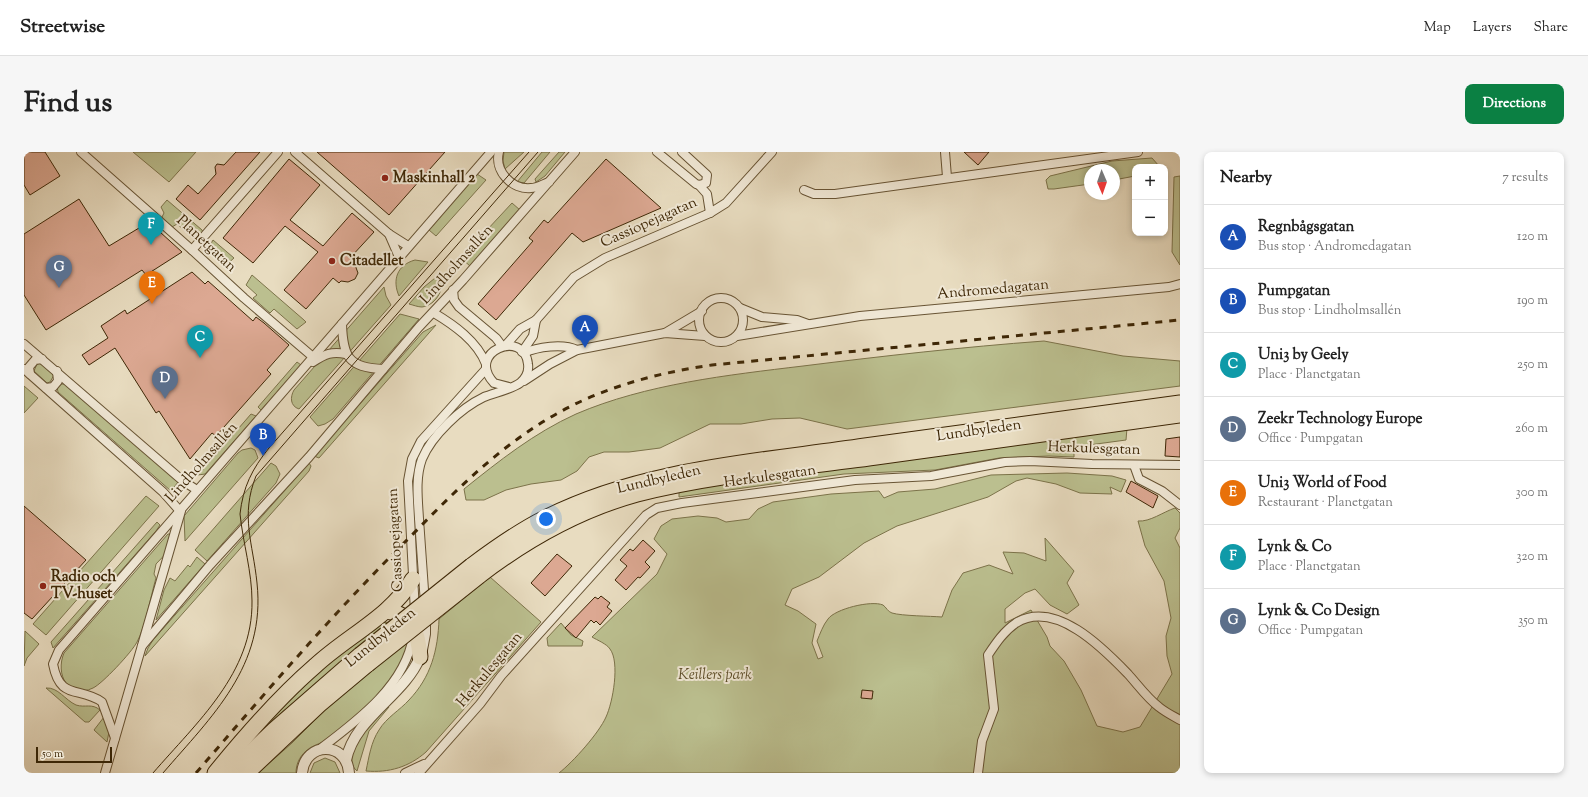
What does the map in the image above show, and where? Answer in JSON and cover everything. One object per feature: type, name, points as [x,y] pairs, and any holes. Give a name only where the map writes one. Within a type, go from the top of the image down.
[{"type":"highway","name":"Lundbyleden","points":[[475,571],[495,548],[544,518],[595,496],[633,483],[719,466],[1180,403]]},
{"type":"highway","name":"Lundbyleden","points":[[229,773],[280,724],[364,660],[475,571],[559,525],[589,511],[637,495],[724,478],[1180,415]]},
{"type":"highway","points":[[215,773],[284,695],[316,665],[386,611],[402,595],[413,579]]},
{"type":"highway","points":[[386,611],[397,612],[403,615],[414,630],[418,640],[420,657]]},
{"type":"highway","name":"Lundbyleden","points":[[247,773],[364,660]]},
{"type":"street","name":"Planetgatan","points":[[81,152],[244,298],[313,357]]},
{"type":"street","points":[[192,250],[278,152]]},
{"type":"street","points":[[295,152],[389,234],[408,246]]},
{"type":"street","name":"Lindholmsallén","points":[[115,738],[102,702],[90,695],[81,695],[72,692],[59,682],[53,664],[56,655],[180,509],[491,152]]},
{"type":"street","name":"Lindholmsallén","points":[[500,152],[499,166],[502,174],[514,185],[531,188],[552,180]]},
{"type":"street","name":"Lindholmsallén","points":[[142,646],[210,565],[309,457],[383,369],[552,180],[575,152]]},
{"type":"street","points":[[657,152],[699,185],[707,194],[710,213]]},
{"type":"street","points":[[681,152],[682,157],[679,167],[681,171]]},
{"type":"street","points":[[681,152],[707,175],[706,183],[699,185]]},
{"type":"street","name":"Cassiopejagatan","points":[[320,749],[359,718],[392,684],[404,664],[412,643],[414,630],[410,523],[410,469],[416,449],[421,441],[486,367],[490,354],[503,346],[520,329],[536,320],[574,277],[586,268],[710,213],[726,203],[772,152]]},
{"type":"street","points":[[945,152],[947,177]]},
{"type":"street","points":[[804,190],[814,194],[835,194],[947,177],[1138,152]]},
{"type":"street","points":[[670,162],[674,163],[685,159],[691,160]]},
{"type":"street","points":[[389,234],[399,257]]},
{"type":"street","name":"Andromedagatan","points":[[521,382],[550,364],[577,350],[665,333],[705,336],[712,341],[723,342],[737,336],[795,328],[808,324],[860,316],[1169,287],[1180,284]]},
{"type":"street","points":[[434,313],[447,320],[475,345],[482,354],[486,367],[494,383],[509,387],[521,382],[528,369],[528,364],[523,353],[516,347],[503,346],[496,338],[459,307],[454,300],[453,290]]},
{"type":"street","name":"Andromedagatan","points":[[665,333],[702,310],[709,302],[720,298],[731,300],[740,308],[762,317],[797,320],[808,324]]},
{"type":"street","points":[[737,336],[744,319],[740,308]]},
{"type":"street","points":[[702,310],[699,324],[705,336]]},
{"type":"street","name":"Cassiopejagatan","points":[[523,353],[533,336],[536,320]]},
{"type":"street","points":[[342,324],[343,344],[346,354]]},
{"type":"street","points":[[24,344],[57,371],[183,482],[197,490]]},
{"type":"street","name":"Andromedagatan","points":[[523,353],[531,350],[569,346],[577,350]]},
{"type":"street","points":[[302,370],[325,354],[336,352],[346,354],[363,366],[383,369]]},
{"type":"street","points":[[42,360],[35,360],[27,371],[163,492],[180,509],[164,574],[105,773]]},
{"type":"street","points":[[46,388],[53,387],[58,381],[57,371]]},
{"type":"street","name":"Cassiopejagatan","points":[[350,768],[348,751],[354,739],[366,723],[407,680],[424,647],[426,622],[417,490],[419,469],[426,451],[461,412],[470,405],[509,387]]},
{"type":"street","name":"Herkulesgatan","points":[[419,773],[480,704],[501,676],[646,515],[657,508],[682,503],[848,481],[932,476],[1005,462],[1030,461],[1134,465],[1180,465]]},
{"type":"street","points":[[1134,465],[1139,479],[1162,491],[1180,505]]},
{"type":"street","points":[[978,773],[982,741],[994,709],[988,655],[1005,633],[1017,623],[1031,618],[1048,618],[1076,629],[1102,648],[1158,707],[1180,720]]},
{"type":"street","points":[[302,773],[306,758],[312,752],[320,749],[330,749],[339,753],[350,768]]},
{"type":"street","name":"Herkulesgatan","points":[[404,773],[428,762]]},
{"type":"green space","points":[[133,152],[196,152],[169,182]]},
{"type":"green space","points":[[504,152],[524,152],[505,169],[503,161]]},
{"type":"green space","points":[[542,152],[550,152],[524,183],[517,182]]},
{"type":"green space","points":[[559,152],[565,152],[545,176],[536,182],[535,179]]},
{"type":"green space","points":[[1152,158],[1157,164],[1132,164],[1132,177],[1120,179],[1120,164],[1100,164],[1112,161]]},
{"type":"green space","points":[[1084,168],[1084,185],[1048,189],[1046,180],[1050,176]]},
{"type":"green space","points":[[477,174],[486,180],[436,236],[429,230]]},
{"type":"green space","points":[[1180,176],[1180,265],[1172,252],[1174,177]]},
{"type":"green space","points":[[167,200],[203,232],[196,238],[193,238],[177,224],[172,227],[163,219],[162,217],[164,213],[161,207]]},
{"type":"green space","points":[[512,203],[520,210],[470,266],[461,258]]},
{"type":"green space","points":[[213,240],[234,258],[225,266],[208,252]]},
{"type":"green space","points":[[415,260],[428,262],[399,296],[396,279],[400,269],[409,262]]},
{"type":"green space","points":[[440,274],[442,279],[441,290],[439,295],[432,303],[422,307],[409,304],[424,287]]},
{"type":"green space","points":[[252,275],[306,322],[297,329],[274,309],[270,313],[253,298],[257,295],[246,285]]},
{"type":"green space","points":[[384,287],[386,296],[391,305],[299,409],[296,408],[292,404],[294,390]]},
{"type":"green space","points":[[400,314],[419,319],[333,419],[318,426],[310,417]]},
{"type":"green space","points":[[436,325],[319,458],[314,456],[423,332]]},
{"type":"green space","points":[[1044,341],[1123,356],[1180,361],[1180,386],[847,429],[800,418],[772,419],[741,424],[710,424],[660,448],[629,452],[604,452],[589,457],[577,471],[561,480],[531,484],[506,490],[484,500],[466,500],[464,489],[531,439],[576,414],[630,395],[688,382],[746,373],[923,352]]},
{"type":"green space","points":[[297,362],[301,365],[261,410],[258,407]]},
{"type":"green space","points":[[41,363],[54,375],[50,382],[47,383],[34,371],[37,364]]},
{"type":"green space","points":[[60,384],[65,384],[178,482],[171,491],[58,392],[57,387]]},
{"type":"green space","points":[[24,386],[38,398],[24,413]]},
{"type":"green space","points":[[251,414],[256,416],[205,474],[198,475]]},
{"type":"green space","points":[[1127,428],[1126,440],[1074,447],[1074,457],[1049,456],[999,458],[935,470],[844,474],[679,497],[679,492],[713,485]]},
{"type":"green space","points":[[251,448],[255,450],[258,458],[185,541],[184,516],[238,453],[242,450]]},
{"type":"green space","points":[[271,463],[276,466],[280,474],[276,483],[207,561],[195,550]]},
{"type":"green space","points":[[309,463],[311,466],[309,471],[145,656],[153,640]]},
{"type":"green space","name":"Keillers park","points":[[1067,473],[1112,476],[1126,480],[1121,492],[1110,487],[1112,494],[1080,493],[1056,484],[1027,478],[1016,481],[988,497],[897,526],[864,543],[819,577],[792,589],[785,605],[798,611],[816,624],[812,643],[818,659],[823,657],[817,641],[825,624],[832,615],[854,606],[877,604],[883,605],[888,611],[897,614],[942,617],[952,590],[963,573],[989,565],[1013,574],[1003,552],[1024,553],[1046,561],[1045,538],[1074,571],[1067,583],[1079,605],[1067,614],[1050,605],[1035,589],[1025,593],[1005,609],[1005,623],[1031,610],[1047,637],[1050,646],[1064,661],[1081,690],[1097,726],[1123,732],[1140,727],[1172,674],[1167,656],[1166,636],[1171,618],[1164,581],[1145,546],[1138,521],[1152,518],[1175,508],[1180,513],[1180,528],[1175,538],[1180,548],[1180,773],[559,773],[578,755],[598,731],[603,724],[611,702],[615,672],[613,655],[607,645],[592,637],[657,574],[667,554],[654,539],[661,526],[672,519],[698,516],[717,518],[726,522],[749,519],[758,509],[773,502],[831,494],[879,491],[884,498],[898,492],[935,489],[991,475]]},
{"type":"green space","points":[[146,496],[159,506],[46,635],[33,624]]},
{"type":"green space","points":[[157,522],[160,525],[156,531],[53,648],[51,642]]},
{"type":"green space","points":[[168,534],[170,534],[176,543],[156,564],[154,574],[156,578],[148,611],[140,636],[134,647],[103,681],[93,688],[84,691],[77,691],[70,688],[66,683],[61,669],[64,653]]},
{"type":"green space","points":[[197,557],[205,564],[156,620],[164,590],[170,578],[175,581],[188,565],[190,567]]},
{"type":"green space","points":[[490,577],[541,622],[426,752],[413,762],[398,768],[383,771],[366,771],[372,745],[379,730],[385,722],[417,691],[428,672],[435,652],[439,619]]},
{"type":"green space","points":[[390,622],[280,714],[252,741],[249,739],[306,680],[379,623]]},
{"type":"green space","points":[[561,623],[571,635],[583,641],[582,646],[548,646],[547,638]]},
{"type":"green space","points":[[25,631],[39,644],[27,658],[24,666]]},
{"type":"green space","points":[[409,641],[406,654],[398,668],[376,697],[336,733],[304,753],[298,761],[296,773],[258,773],[292,743],[333,702]]},
{"type":"green space","points":[[46,688],[50,688],[58,692],[76,705],[91,706],[100,710],[89,722],[85,722]]},
{"type":"green space","points":[[389,707],[369,731],[357,771],[352,764],[352,756],[355,746],[375,718]]},
{"type":"green space","points":[[104,717],[109,732],[107,742],[94,730]]},
{"type":"green space","points":[[325,758],[335,762],[340,773],[310,773],[314,763]]},
{"type":"building","points":[[24,152],[45,152],[60,176],[30,195],[24,185]]},
{"type":"building","points":[[236,152],[260,152],[200,220],[176,199],[188,185],[198,194],[216,174],[215,167],[217,164],[224,165]]},
{"type":"building","name":"Maskinhall 2","points":[[317,152],[445,152],[389,215]]},
{"type":"building","points":[[964,152],[989,152],[978,165]]},
{"type":"building","points":[[289,159],[320,185],[290,220],[323,246],[352,213],[374,232],[350,258],[357,263],[355,265],[358,273],[355,279],[348,282],[341,281],[339,283],[333,278],[306,309],[284,290],[318,252],[285,226],[253,263],[223,238]]},
{"type":"building","points":[[606,159],[661,208],[583,242],[572,233],[496,320],[478,304],[533,241],[529,238],[544,220],[548,223]]},
{"type":"building","points":[[79,199],[109,246],[149,222],[182,252],[146,275],[142,270],[46,330],[24,295],[24,234]]},
{"type":"building","points":[[192,272],[205,284],[208,281],[253,321],[256,317],[264,323],[289,345],[267,370],[271,374],[216,436],[212,433],[190,459],[159,411],[156,413],[115,348],[89,365],[82,355],[108,338],[101,326],[125,310],[127,314]]},
{"type":"building","points":[[1180,437],[1180,457],[1165,456],[1166,439]]},
{"type":"building","points":[[1131,481],[1158,496],[1153,508],[1126,492]]},
{"type":"building","name":"Radio och TV-huset","points":[[24,506],[86,560],[32,619],[24,613]]},
{"type":"building","points":[[643,540],[655,551],[645,562],[650,567],[626,590],[615,580],[627,566],[620,560],[630,549],[633,551]]},
{"type":"building","points":[[557,554],[572,566],[545,596],[531,583]]},
{"type":"building","points":[[601,596],[610,603],[607,607],[612,611],[600,625],[596,621],[594,623],[591,620],[576,638],[565,628],[595,597],[598,599]]},
{"type":"building","points":[[862,690],[873,691],[872,699],[861,698]]},
{"type":"tram line","points":[[153,773],[204,715],[219,695],[233,674],[243,651],[250,627],[252,590],[240,514],[243,495],[253,471],[269,448],[529,152]]},
{"type":"tram line","points":[[163,773],[200,731],[232,688],[244,665],[253,640],[258,613],[257,583],[248,517],[251,490],[256,476],[538,152]]},
{"type":"railway","points":[[196,773],[329,622],[384,564],[461,487],[513,442],[551,417],[589,398],[649,377],[712,365],[1180,320]]},
{"type":"place","name":"Maskinhall 2","points":[[385,178]]},
{"type":"place","name":"Lynk & Co","points":[[151,245]]},
{"type":"place","name":"Citadellet","points":[[332,261]]},
{"type":"place","name":"Lynk & Co Design","points":[[59,288]]},
{"type":"place","name":"Uni3 World of Food","points":[[152,304]]},
{"type":"place","name":"Regnbågsgatan","points":[[585,348]]},
{"type":"place","name":"Uni3 by Geely","points":[[200,358]]},
{"type":"place","name":"Zeekr Technology Europe","points":[[165,399]]},
{"type":"place","name":"Pumpgatan","points":[[263,456]]},
{"type":"place","name":"Radio och TV-huset","points":[[43,586]]}]
